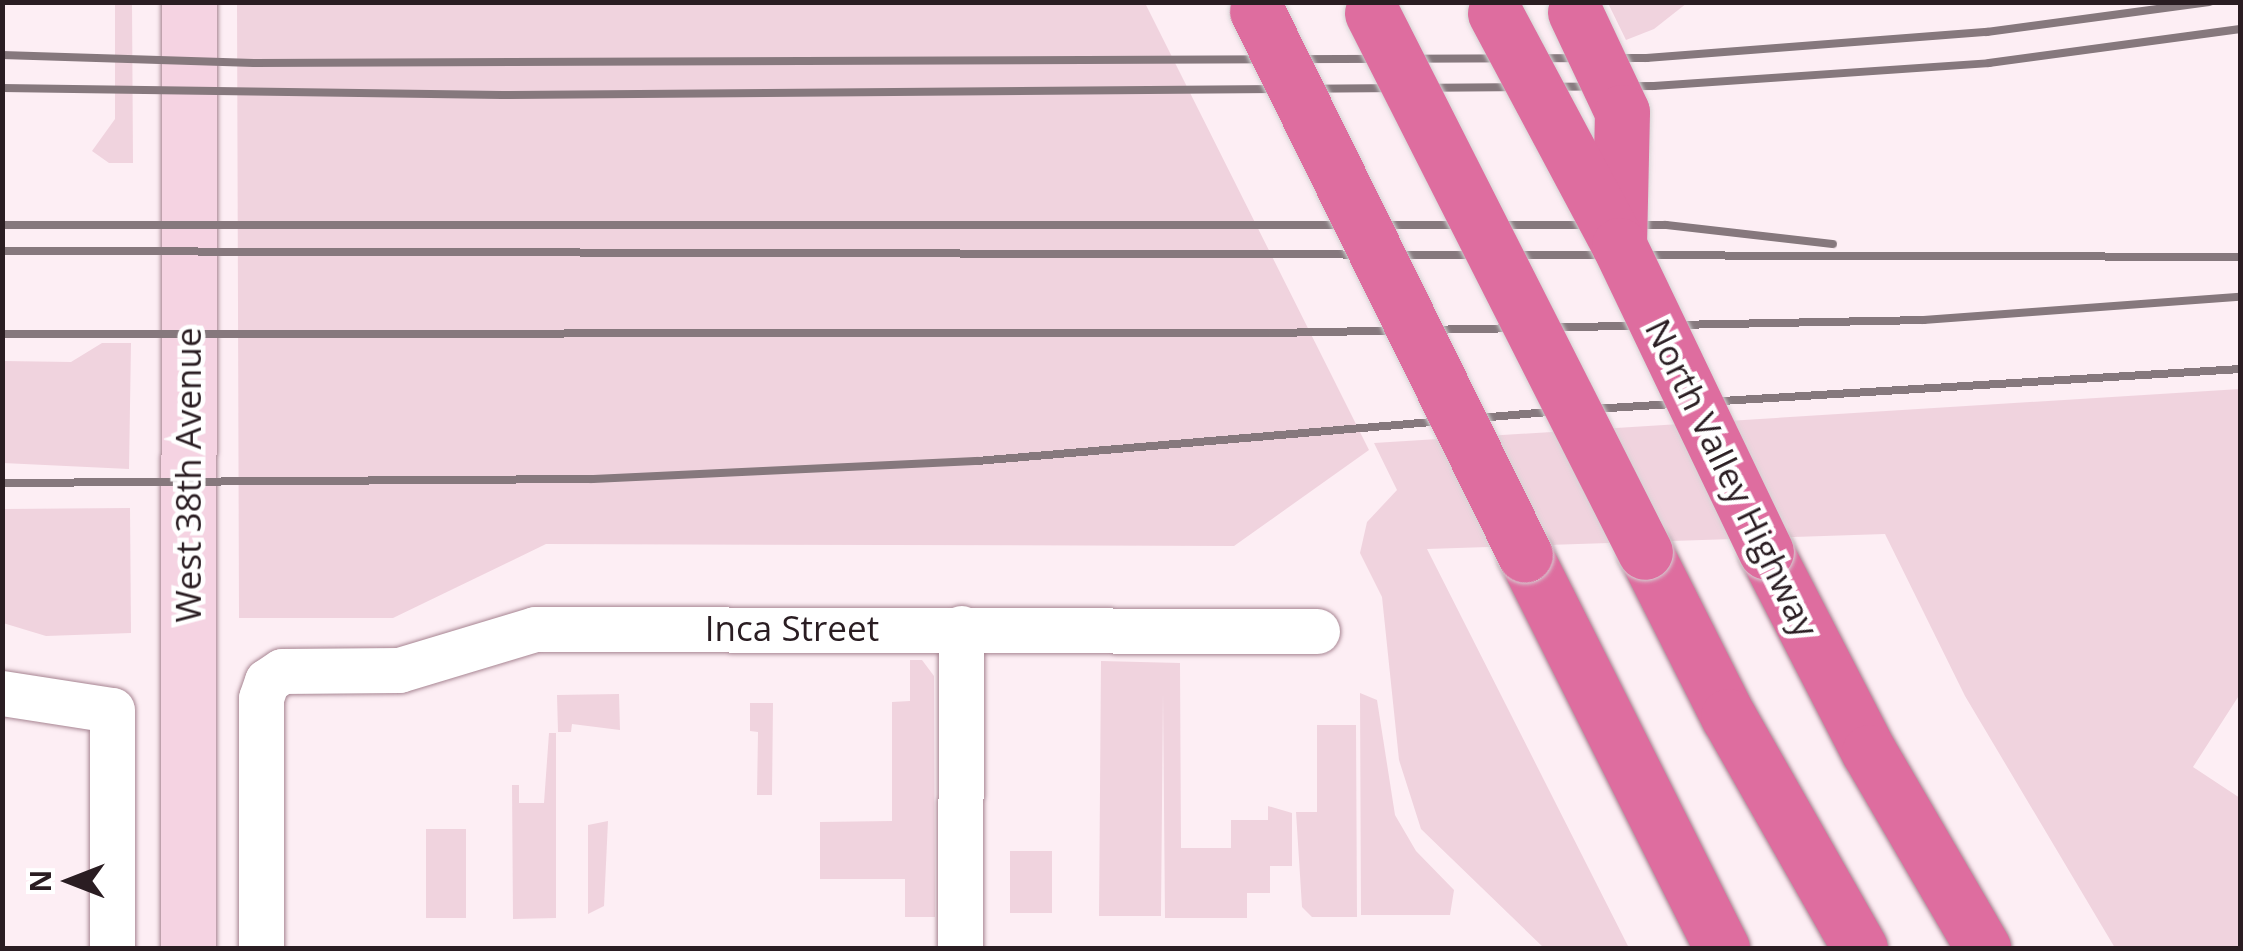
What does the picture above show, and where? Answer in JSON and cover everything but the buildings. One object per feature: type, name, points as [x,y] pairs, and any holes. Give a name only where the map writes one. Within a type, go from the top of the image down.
[{"type":"highway","points":[[1254,7],[1722,948]]},
{"type":"highway","points":[[1572,7],[1622,112],[1618,245]]},
{"type":"highway","points":[[1370,8],[1746,750],[1860,948]]},
{"type":"highway","name":"North Valley Highway","points":[[1492,8],[1618,245],[1766,552],[1869,752],[1983,948]]},
{"type":"main road","name":"West 38th Avenue","points":[[188,948],[189,2]]},
{"type":"street","points":[[960,948],[961,628]]},
{"type":"street","name":"Inca Street","points":[[261,948],[261,698],[274,675],[399,670],[535,630],[1317,631]]},
{"type":"street","points":[[2,693],[112,710],[112,948]]},
{"type":"shaded area","points":[[115,3],[132,3],[133,163],[109,163],[92,151],[115,119]]},
{"type":"shaded area","points":[[237,3],[1145,3],[1369,450],[1234,546],[546,544],[393,618],[239,618]]},
{"type":"shaded area","points":[[1608,3],[1687,3],[1654,29],[1626,40]]},
{"type":"shaded area","points":[[102,343],[131,343],[129,469],[3,463],[3,361],[71,362]]},
{"type":"shaded area","points":[[2240,389],[2240,694],[2193,767],[2240,798],[2240,948],[2115,948],[1965,696],[1885,534],[1427,549],[1629,948],[1544,948],[1421,829],[1399,760],[1382,597],[1360,553],[1367,522],[1397,490],[1374,443]]},
{"type":"shaded area","points":[[130,508],[131,633],[46,636],[3,623],[3,509]]},
{"type":"shaded area","points":[[910,660],[922,660],[934,676],[935,917],[905,917],[905,879],[820,879],[820,822],[892,821],[892,702],[910,701]]},
{"type":"shaded area","points":[[1101,661],[1180,663],[1181,848],[1231,848],[1231,820],[1268,820],[1268,806],[1292,813],[1292,866],[1270,866],[1270,893],[1247,893],[1247,918],[1165,918],[1163,693],[1161,916],[1099,916]]},
{"type":"shaded area","points":[[1360,693],[1377,700],[1395,815],[1416,851],[1454,890],[1450,915],[1361,915]]},
{"type":"shaded area","points":[[619,694],[620,730],[572,724],[571,732],[558,732],[557,695]]},
{"type":"shaded area","points":[[750,703],[773,703],[772,795],[757,795],[758,732],[750,731]]},
{"type":"shaded area","points":[[1317,725],[1356,725],[1357,917],[1312,917],[1302,907],[1296,812],[1317,812]]},
{"type":"shaded area","points":[[549,733],[556,733],[556,918],[513,919],[512,785],[519,785],[519,803],[544,803]]},
{"type":"shaded area","points":[[608,821],[604,906],[588,914],[588,825]]},
{"type":"shaded area","points":[[426,829],[466,829],[466,918],[426,918]]},
{"type":"shaded area","points":[[1010,851],[1052,851],[1052,913],[1010,913]]},
{"type":"railway","points":[[2,55],[254,63],[1647,58],[1987,32],[2209,2]]},
{"type":"railway","points":[[2,88],[502,95],[1654,86],[1989,63],[2240,29]]},
{"type":"railway","points":[[2,225],[1666,225],[1833,244]]},
{"type":"railway","points":[[2,251],[2240,257]]},
{"type":"railway","points":[[2,334],[1272,333],[1924,320],[2240,297]]},
{"type":"railway","points":[[2,483],[592,479],[977,461],[1560,411],[2240,369]]}]
